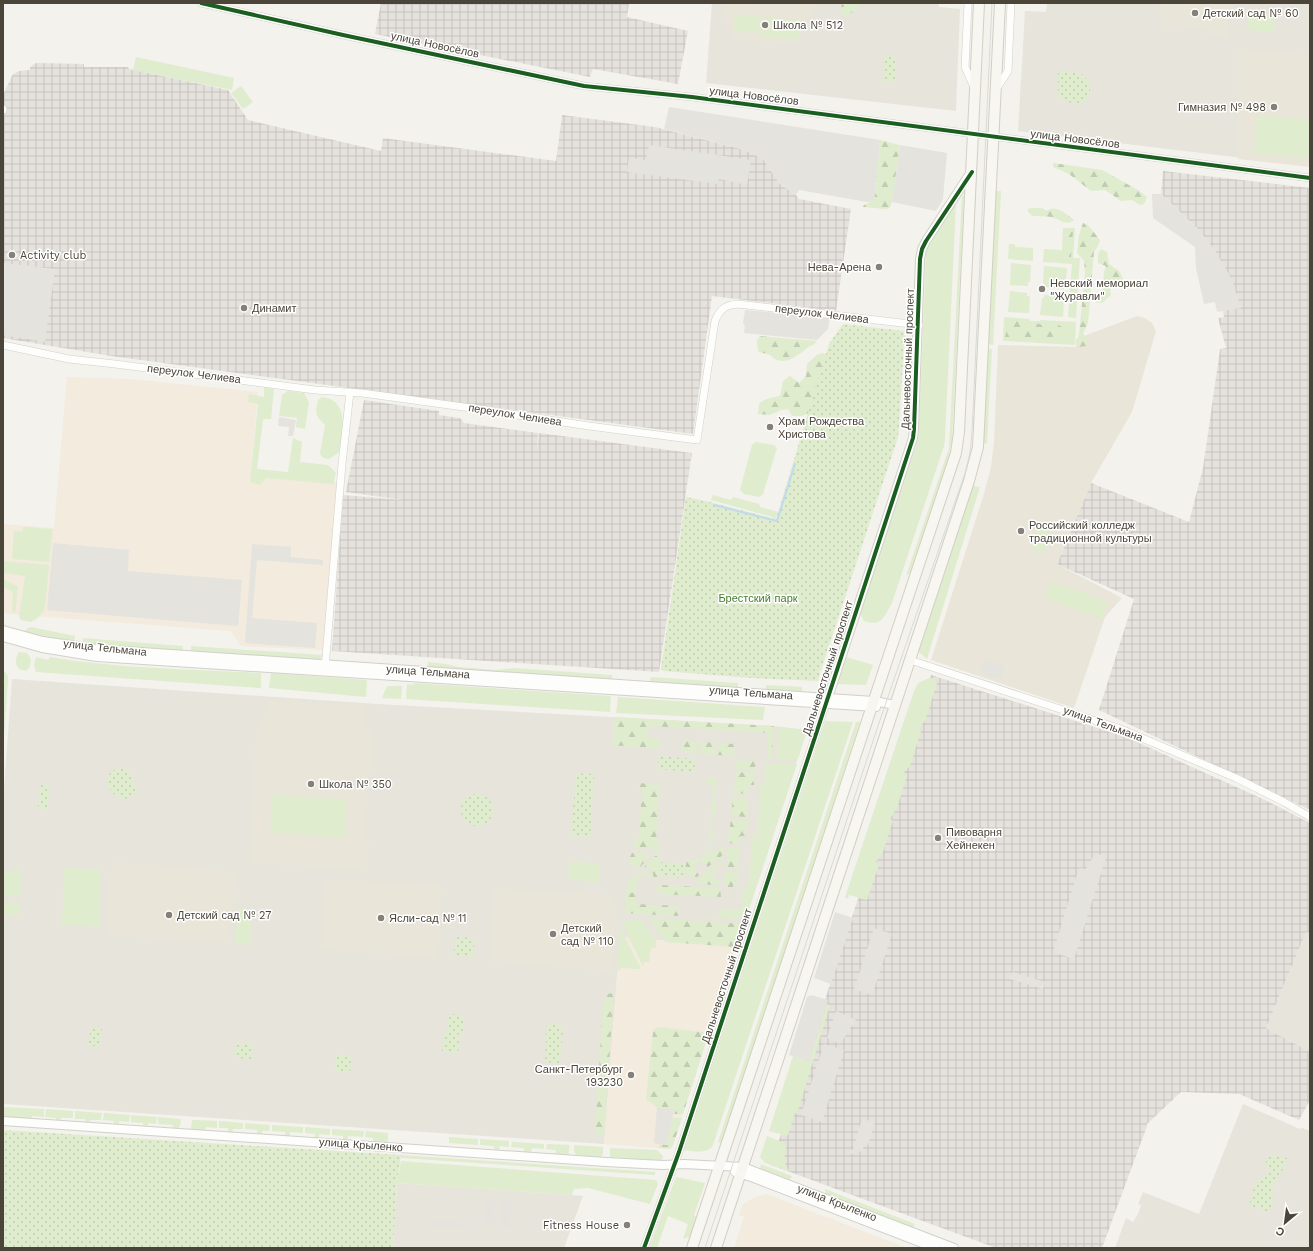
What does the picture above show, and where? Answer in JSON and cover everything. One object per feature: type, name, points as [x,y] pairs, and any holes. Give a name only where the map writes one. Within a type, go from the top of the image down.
[{"type":"main road","points":[[692,1248],[953,464],[959,442],[979,3]]},
{"type":"main road","points":[[716,1248],[804,976],[973,469],[978,447],[1000,3]]},
{"type":"street","name":"улица Новосёлов","points":[[201,3],[584,86],[692,97],[1310,178]]},
{"type":"street","points":[[968,3],[965,67],[975,89]]},
{"type":"street","points":[[996,90],[1008,71],[1011,3]]},
{"type":"street","name":"Дальневосточный проспект","points":[[644,1248],[674,1165],[913,438],[920,259],[922,249],[972,172]]},
{"type":"street","name":"переулок Челиева","points":[[3,345],[88,362],[115,364],[315,390],[350,392],[425,401],[589,426],[697,440],[715,321],[718,313],[723,307],[729,304],[738,304],[918,325]]},
{"type":"street","points":[[326,668],[342,464],[350,392]]},
{"type":"street","name":"улица Тельмана","points":[[3,630],[43,641],[78,647],[326,668]]},
{"type":"street","name":"улица Тельмана","points":[[3,637],[42,648],[97,657],[326,668],[895,705]]},
{"type":"street","name":"улица Тельмана","points":[[910,660],[1121,729],[1236,778],[1310,817]]},
{"type":"street","name":"улица Крыленко","points":[[3,1121],[606,1162],[719,1166],[741,1170],[954,1248]]},
{"type":"street","name":"улица Крыленко","points":[[741,1170],[754,1178],[935,1248]]},
{"type":"shaded area","points":[[381,3],[629,3],[627,17],[688,31],[678,84],[593,69],[590,77],[375,34]]},
{"type":"shaded area","points":[[712,3],[939,3],[939,7],[960,9],[956,111],[706,83]]},
{"type":"shaded area","name":"Школа № 512","points":[[725,3],[813,3],[807,22],[801,23],[799,41],[795,44],[732,38],[731,27],[727,24]]},
{"type":"shaded area","points":[[1047,3],[1310,3],[1310,166],[1018,131],[1025,11],[1046,12]]},
{"type":"shaded area","name":"Детский сад № 60","points":[[1161,3],[1230,3],[1227,38],[1206,36],[1206,27],[1162,25],[1162,23],[1160,23]]},
{"type":"shaded area","name":"Гимназия № 498","points":[[1239,49],[1310,55],[1310,167],[1238,159]]},
{"type":"shaded area","points":[[36,63],[84,64],[84,67],[128,67],[129,69],[228,90],[248,120],[381,151],[383,138],[556,161],[562,115],[655,127],[745,150],[763,159],[780,184],[796,195],[799,199],[851,209],[836,311],[712,296],[693,434],[111,356],[3,338],[3,95],[13,74],[19,71],[30,70],[30,67]]},
{"type":"shaded area","points":[[669,107],[880,140],[874,201],[867,202],[799,190],[796,195],[780,184],[763,159],[745,150],[664,129]]},
{"type":"shaded area","points":[[649,145],[751,160],[747,185],[719,179],[717,184],[627,172],[629,158],[646,160]]},
{"type":"shaded area","points":[[900,145],[947,153],[943,199],[936,211],[892,202]]},
{"type":"shaded area","points":[[1163,171],[1310,188],[1310,810],[1099,710],[1134,599],[1057,564],[1091,483],[1189,522],[1203,468],[1220,349],[1226,348],[1218,318],[1224,317],[1223,311],[1241,307],[1198,229],[1161,194]]},
{"type":"shaded area","points":[[1152,194],[1161,194],[1198,229],[1215,250],[1232,280],[1241,308],[1217,312],[1215,302],[1204,304],[1196,268],[1195,247],[1153,218]]},
{"type":"shaded area","points":[[4,263],[55,269],[45,342],[3,335]]},
{"type":"shaded area","points":[[745,310],[830,318],[828,329],[817,340],[744,333],[745,326],[743,323]]},
{"type":"shaded area","name":"Российский колледж традиционной культуры","points":[[1137,316],[1145,318],[1152,323],[1156,331],[1132,412],[1091,483],[1057,564],[1122,598],[1105,617],[1074,708],[931,660],[983,497],[991,467],[994,442],[998,345],[1076,347],[1076,339]]},
{"type":"shaded area","points":[[67,377],[129,379],[258,392],[251,472],[333,481],[338,484],[323,650],[241,646],[231,631],[7,614],[3,611],[3,524],[54,528]]},
{"type":"shaded area","points":[[364,400],[439,411],[439,415],[460,418],[464,423],[538,433],[537,451],[539,433],[692,453],[659,672],[332,651],[343,495],[403,500],[346,492]]},
{"type":"shaded area","points":[[279,417],[296,420],[293,436],[288,436],[289,427],[278,426]]},
{"type":"shaded area","points":[[53,543],[129,550],[128,571],[242,580],[238,626],[47,610]]},
{"type":"shaded area","points":[[252,544],[291,547],[291,557],[323,560],[323,565],[257,560],[252,618],[317,623],[315,648],[245,643]]},
{"type":"shaded area","points":[[984,659],[1005,666],[1000,680],[979,673]]},
{"type":"shaded area","points":[[931,675],[1126,737],[1265,800],[1310,823],[1310,933],[1306,932],[1266,1028],[1310,1052],[1310,1100],[1299,1120],[1239,1094],[1181,1092],[1147,1124],[1102,1248],[996,1248],[771,1165]]},
{"type":"shaded area","points":[[12,679],[378,704],[774,726],[807,730],[736,947],[620,937],[604,1144],[3,1104],[3,803]]},
{"type":"shaded area","name":"Школа № 350","points":[[270,700],[365,706],[364,727],[373,734],[375,741],[373,770],[368,770],[365,841],[369,842],[367,864],[364,870],[250,863],[256,729],[260,729]]},
{"type":"shaded area","points":[[1095,853],[1106,857],[1074,959],[1053,952],[1079,868],[1086,869]]},
{"type":"shaded area","name":"Детский сад № 27","points":[[113,862],[235,872],[230,942],[105,935],[108,894]]},
{"type":"shaded area","name":"Ясли-сад № 11","points":[[325,879],[441,886],[438,958],[321,949]]},
{"type":"shaded area","name":"Детский сад № 110","points":[[494,889],[607,895],[612,898],[616,909],[613,969],[611,971],[490,960]]},
{"type":"shaded area","points":[[835,912],[853,918],[831,984],[814,978]]},
{"type":"shaded area","points":[[874,928],[892,934],[872,995],[854,989]]},
{"type":"shaded area","points":[[1306,932],[1310,933],[1310,1052],[1266,1028]]},
{"type":"shaded area","points":[[620,937],[736,947],[673,1145],[670,1149],[604,1144]]},
{"type":"shaded area","points":[[1012,972],[1045,982],[1043,989],[1010,979]]},
{"type":"shaded area","points":[[811,995],[828,1000],[809,1061],[789,1055],[807,997]]},
{"type":"shaded area","points":[[836,1011],[856,1020],[840,1044],[827,1038]]},
{"type":"shaded area","points":[[824,1044],[844,1050],[822,1122],[801,1115]]},
{"type":"shaded area","points":[[1243,1104],[1300,1129],[1302,1128],[1310,1131],[1310,1248],[1115,1248],[1126,1218],[1133,1222],[1138,1214],[1141,1205],[1138,1204],[1143,1192],[1199,1214]]},
{"type":"shaded area","points":[[657,1107],[674,1109],[667,1145],[654,1143]]},
{"type":"shaded area","points":[[862,1119],[875,1122],[868,1145],[865,1144],[862,1151],[851,1154],[850,1152],[853,1149]]},
{"type":"shaded area","points":[[397,1183],[583,1196],[564,1248],[393,1248]]},
{"type":"shaded area","points":[[766,1194],[907,1248],[734,1248],[744,1217],[739,1215],[743,1204],[753,1198]]},
{"type":"shaded area","points":[[486,1199],[495,1200],[494,1227],[484,1226]]},
{"type":"shaded area","points":[[502,1200],[512,1201],[509,1228],[500,1227]]},
{"type":"shaded area","points":[[429,1221],[468,1223],[467,1228],[429,1226]]},
{"type":"green space","points":[[842,3],[863,3],[849,15],[844,16],[840,12]]},
{"type":"green space","points":[[735,14],[762,17],[760,33],[734,31]]},
{"type":"green space","points":[[1248,14],[1275,16],[1274,32],[1247,30]]},
{"type":"green space","points":[[763,17],[800,20],[798,40],[761,37]]},
{"type":"green space","points":[[884,56],[896,57],[895,81],[883,81]]},
{"type":"green space","points":[[136,57],[234,78],[232,90],[133,70]]},
{"type":"green space","points":[[1058,71],[1082,74],[1090,83],[1090,92],[1083,103],[1063,102],[1058,92]]},
{"type":"green space","points":[[241,86],[253,102],[243,109],[231,93]]},
{"type":"green space","points":[[1257,115],[1310,119],[1310,158],[1254,154]]},
{"type":"green space","points":[[880,140],[900,145],[892,202],[890,208],[885,209],[863,207],[874,200]]},
{"type":"green space","points":[[1053,163],[1102,170],[1138,190],[1147,197],[1144,204],[1140,205],[1132,200],[1121,201],[1105,190],[1091,191],[1069,174],[1053,167]]},
{"type":"green space","points":[[996,191],[1001,191],[993,345],[988,344]]},
{"type":"green space","points":[[962,195],[964,197],[952,440],[948,459],[910,573],[906,576],[949,448]]},
{"type":"green space","points":[[956,203],[944,446],[892,603],[882,620],[875,623],[870,623],[864,621],[860,613],[918,440],[926,251]]},
{"type":"green space","points":[[1030,208],[1042,208],[1047,211],[1050,209],[1057,209],[1074,220],[1065,223],[1052,217],[1032,216],[1027,210]]},
{"type":"green space","points":[[1083,223],[1088,225],[1100,240],[1094,252],[1088,323],[1083,334],[1089,339],[1086,346],[1078,347],[1077,342],[1085,273],[1084,261],[1077,253],[1079,235]]},
{"type":"green space","points":[[1063,228],[1075,228],[1073,258],[1080,258],[1076,318],[1068,317],[1072,264],[1043,262],[1044,249],[1062,250]]},
{"type":"green space","points":[[1067,231],[1073,231],[1071,257],[1068,259],[1065,256],[1066,234]]},
{"type":"green space","points":[[1009,244],[1015,244],[1015,247],[1033,248],[1033,261],[1008,259]]},
{"type":"green space","points":[[1101,249],[1107,252],[1109,264],[1119,271],[1123,279],[1120,282],[1112,280],[1109,284],[1111,295],[1102,303],[1095,302],[1102,291],[1106,266],[1098,263],[1098,254]]},
{"type":"green space","points":[[1011,263],[1031,265],[1030,282],[1028,282],[1028,286],[1010,285]]},
{"type":"green space","points":[[1044,266],[1067,268],[1065,289],[1045,287],[1045,284],[1043,283]]},
{"type":"green space","points":[[1010,291],[1027,293],[1027,296],[1030,296],[1029,313],[1008,312]]},
{"type":"green space","points":[[1044,295],[1064,297],[1063,317],[1040,315],[1042,298],[1044,298]]},
{"type":"green space","points":[[1004,317],[1030,319],[1030,321],[1040,320],[1076,322],[1075,345],[1003,341]]},
{"type":"green space","points":[[1016,319],[1019,321],[1021,327],[1025,322],[1040,324],[1045,327],[1054,324],[1059,325],[1062,327],[1062,341],[1005,340],[1009,322]]},
{"type":"green space","name":"Брестский парк","points":[[843,324],[904,331],[906,338],[904,343],[898,437],[821,670],[819,672],[820,674],[818,681],[751,678],[664,671],[661,669],[686,497],[776,519],[829,344]]},
{"type":"green space","points":[[760,336],[817,341],[794,358],[780,361],[770,355],[758,351],[757,340]]},
{"type":"green space","points":[[992,349],[987,443],[985,444],[983,442],[988,350]]},
{"type":"green space","points":[[824,353],[828,357],[811,412],[802,416],[792,416],[788,409],[781,410],[770,415],[758,414],[759,404],[761,402],[768,398],[780,396],[783,381],[790,376],[799,383],[806,376],[807,364],[818,354]]},
{"type":"green space","points":[[264,387],[274,389],[271,419],[263,419],[257,469],[288,472],[293,438],[302,442],[300,462],[328,465],[336,473],[333,484],[266,478],[260,485],[250,482],[258,404],[248,402],[249,394],[264,397]]},
{"type":"green space","points":[[288,391],[304,393],[309,402],[305,429],[296,427],[297,418],[279,416],[282,395]]},
{"type":"green space","points":[[322,397],[331,399],[337,404],[341,411],[342,418],[343,427],[339,452],[329,459],[323,458],[320,454],[325,425],[319,419],[316,411],[318,400]]},
{"type":"green space","points":[[756,442],[774,445],[777,448],[763,494],[760,497],[744,494],[740,490],[752,445]]},
{"type":"green space","points":[[974,486],[980,487],[927,659],[919,652],[919,650]]},
{"type":"green space","points":[[713,495],[731,500],[733,497],[759,504],[760,507],[778,512],[776,518],[711,500]]},
{"type":"green space","points":[[1039,521],[1052,525],[1044,553],[1031,549]]},
{"type":"green space","points":[[23,527],[53,529],[49,562],[12,559],[14,531],[22,532]]},
{"type":"green space","points":[[3,561],[49,565],[45,609],[38,618],[31,622],[21,620],[19,617],[25,576],[3,573]]},
{"type":"green space","points":[[3,579],[18,587],[15,613],[12,610],[13,592],[3,587]]},
{"type":"green space","points":[[1051,581],[1108,602],[1102,619],[1045,598]]},
{"type":"green space","points":[[31,627],[75,636],[74,642],[24,632]]},
{"type":"green space","points":[[83,638],[183,646],[183,652],[83,643]]},
{"type":"green space","points":[[191,646],[323,655],[319,661],[191,653]]},
{"type":"green space","points":[[19,652],[27,653],[31,659],[30,667],[26,671],[19,669],[16,663]]},
{"type":"green space","points":[[36,657],[48,660],[50,657],[102,664],[155,668],[261,673],[261,688],[36,672],[34,665]]},
{"type":"green space","points":[[846,657],[873,665],[866,685],[837,684]]},
{"type":"green space","points":[[428,662],[459,667],[495,670],[514,668],[612,675],[612,680],[427,668]]},
{"type":"green space","points":[[3,670],[7,674],[8,679],[3,750]]},
{"type":"green space","points":[[271,673],[367,680],[366,697],[269,688]]},
{"type":"green space","points":[[651,677],[738,683],[738,688],[650,682]]},
{"type":"green space","points":[[929,678],[936,679],[935,682],[937,683],[925,721],[919,728],[921,731],[910,766],[904,772],[907,776],[896,811],[890,819],[893,820],[882,855],[880,855],[876,862],[879,865],[867,900],[849,895],[848,899],[845,897],[914,691],[918,683]]},
{"type":"green space","points":[[414,683],[611,696],[610,712],[406,699],[407,684],[414,685]]},
{"type":"green space","points":[[766,685],[802,687],[802,692],[766,690]]},
{"type":"green space","points":[[387,686],[402,686],[401,699],[382,698]]},
{"type":"green space","points":[[618,697],[765,707],[763,720],[616,713]]},
{"type":"green space","points":[[615,717],[774,726],[772,759],[767,758],[768,733],[649,726],[648,738],[660,739],[659,749],[612,745]]},
{"type":"green space","points":[[825,721],[853,722],[713,1145],[704,1151],[684,1150]]},
{"type":"green space","points":[[856,722],[860,722],[722,1144],[718,1142]]},
{"type":"green space","points":[[778,727],[807,730],[798,759],[776,759]]},
{"type":"green space","points":[[682,741],[698,742],[697,753],[681,752]]},
{"type":"green space","points":[[701,742],[716,743],[715,755],[700,753]]},
{"type":"green space","points":[[719,743],[734,744],[733,756],[718,755]]},
{"type":"green space","points":[[659,756],[695,759],[694,772],[658,769]]},
{"type":"green space","points":[[737,760],[756,761],[755,769],[736,769]]},
{"type":"green space","points":[[766,763],[797,764],[746,919],[718,918],[719,909],[742,910],[743,886],[749,886],[752,837],[757,837],[760,785],[765,785]]},
{"type":"green space","points":[[119,768],[128,769],[133,783],[138,791],[125,799],[114,794],[108,785],[109,775]]},
{"type":"green space","points":[[736,772],[755,773],[754,785],[749,785],[748,793],[734,794]]},
{"type":"green space","points":[[576,773],[594,774],[590,837],[571,836]]},
{"type":"green space","points":[[707,777],[714,777],[718,780],[718,785],[715,787],[714,801],[717,805],[716,813],[712,815],[711,832],[714,835],[713,840],[710,842],[709,848],[713,851],[708,854],[702,853],[703,851],[708,851],[713,786],[706,783]]},
{"type":"green space","points":[[641,783],[663,787],[659,788],[656,842],[660,843],[660,849],[657,852],[651,851],[651,847],[644,847],[644,850],[638,849],[634,846],[634,840],[639,840],[642,788],[637,788],[637,785]]},
{"type":"green space","points":[[40,785],[49,786],[48,809],[38,809]]},
{"type":"green space","points":[[273,794],[347,800],[344,838],[270,832]]},
{"type":"green space","points":[[474,794],[480,794],[490,801],[493,810],[492,816],[486,823],[480,826],[474,826],[464,819],[461,813],[461,807],[468,797]]},
{"type":"green space","points":[[733,797],[748,797],[747,817],[731,816]]},
{"type":"green space","points":[[731,819],[747,820],[746,836],[740,836],[740,844],[728,843]]},
{"type":"green space","points":[[728,847],[739,847],[738,868],[726,868]]},
{"type":"green space","points":[[719,848],[724,848],[724,854],[708,867],[700,860],[693,867],[699,875],[695,879],[685,872],[685,865],[689,860],[698,860],[702,855],[709,856],[715,851],[718,851]]},
{"type":"green space","points":[[632,853],[651,855],[640,867],[629,865]]},
{"type":"green space","points":[[655,856],[660,856],[657,881],[655,880],[650,867],[644,867]]},
{"type":"green space","points":[[722,859],[721,866],[715,866],[714,880],[720,880],[719,885],[696,884],[695,882]]},
{"type":"green space","points":[[569,861],[600,864],[599,882],[568,879]]},
{"type":"green space","points":[[660,862],[686,864],[684,878],[659,876]]},
{"type":"green space","points":[[22,868],[20,896],[3,895],[3,871],[13,872]]},
{"type":"green space","points":[[64,868],[101,869],[99,927],[62,925]]},
{"type":"green space","points":[[725,871],[738,872],[737,885],[733,884],[733,888],[724,884]]},
{"type":"green space","points":[[639,872],[650,873],[653,880],[649,880],[649,876],[637,876],[636,892],[626,894],[628,882]]},
{"type":"green space","points":[[658,885],[720,888],[721,897],[657,894]]},
{"type":"green space","points":[[636,892],[636,904],[657,905],[657,915],[625,913],[626,894]]},
{"type":"green space","points":[[3,902],[18,903],[21,908],[20,914],[3,914]]},
{"type":"green space","points":[[660,905],[678,906],[678,916],[660,915]]},
{"type":"green space","points":[[238,908],[252,910],[250,945],[235,944]]},
{"type":"green space","points":[[648,918],[745,924],[736,947],[666,942]]},
{"type":"green space","points":[[630,919],[642,921],[656,940],[656,948],[651,948],[649,962],[644,962],[643,966],[622,924],[622,921],[630,923]]},
{"type":"green space","points":[[620,928],[641,969],[622,968],[617,971]]},
{"type":"green space","points":[[458,937],[471,938],[474,943],[473,957],[454,956],[455,941]]},
{"type":"green space","points":[[612,993],[614,997],[612,1000],[613,1006],[604,1134],[600,1136],[595,1132],[603,1003],[608,994]]},
{"type":"green space","points":[[827,1004],[830,1005],[797,1114],[795,1113],[788,1135],[786,1136],[769,1131],[793,1056],[809,1061]]},
{"type":"green space","points":[[449,1014],[464,1015],[463,1034],[458,1034],[458,1053],[442,1052],[444,1032],[448,1032]]},
{"type":"green space","points":[[547,1022],[563,1028],[560,1063],[545,1062]]},
{"type":"green space","points":[[91,1027],[102,1029],[99,1047],[88,1045]]},
{"type":"green space","points":[[661,1027],[709,1033],[683,1114],[673,1114],[674,1109],[657,1107],[646,1099],[653,1032],[655,1028]]},
{"type":"green space","points":[[236,1043],[253,1044],[252,1059],[235,1058]]},
{"type":"green space","points":[[336,1055],[351,1056],[350,1072],[335,1071]]},
{"type":"green space","points":[[3,1107],[44,1109],[44,1117],[32,1116],[32,1119],[3,1117]]},
{"type":"green space","points":[[46,1109],[73,1111],[73,1118],[61,1118],[60,1121],[56,1120],[56,1118],[45,1117]]},
{"type":"green space","points":[[75,1111],[102,1113],[101,1120],[90,1120],[90,1123],[85,1123],[85,1119],[75,1119]]},
{"type":"green space","points":[[104,1113],[130,1115],[129,1122],[119,1121],[119,1125],[114,1124],[114,1121],[103,1120]]},
{"type":"green space","points":[[131,1115],[157,1117],[156,1124],[148,1123],[148,1127],[143,1126],[143,1123],[131,1122]]},
{"type":"green space","points":[[158,1117],[181,1119],[180,1126],[178,1129],[173,1128],[173,1125],[158,1124]]},
{"type":"green space","points":[[672,1118],[682,1118],[673,1145],[670,1149],[659,1148],[659,1144],[667,1145]]},
{"type":"green space","points":[[192,1120],[217,1121],[217,1128],[206,1127],[205,1131],[191,1130]]},
{"type":"green space","points":[[219,1121],[243,1123],[243,1129],[233,1129],[232,1133],[228,1132],[228,1128],[219,1128]]},
{"type":"green space","points":[[245,1123],[270,1125],[269,1131],[262,1131],[262,1135],[257,1134],[257,1130],[245,1129]]},
{"type":"green space","points":[[272,1125],[303,1127],[303,1133],[290,1132],[290,1136],[285,1136],[285,1132],[272,1131]]},
{"type":"green space","points":[[305,1127],[330,1129],[330,1135],[319,1134],[319,1138],[314,1138],[315,1134],[305,1133]]},
{"type":"green space","points":[[332,1129],[364,1131],[363,1137],[348,1136],[348,1140],[343,1140],[343,1136],[332,1135]]},
{"type":"green space","points":[[3,1130],[401,1155],[397,1183],[393,1248],[3,1248]]},
{"type":"green space","points":[[366,1131],[388,1133],[388,1143],[373,1142],[373,1138],[365,1137]]},
{"type":"green space","points":[[767,1136],[787,1144],[785,1158],[789,1171],[765,1163],[760,1157]]},
{"type":"green space","points":[[449,1137],[478,1139],[478,1145],[449,1143]]},
{"type":"green space","points":[[480,1139],[509,1141],[509,1147],[500,1146],[499,1150],[494,1149],[494,1146],[480,1145]]},
{"type":"green space","points":[[512,1142],[544,1144],[544,1149],[532,1148],[531,1152],[524,1152],[524,1148],[511,1147]]},
{"type":"green space","points":[[547,1144],[570,1145],[568,1155],[555,1154],[556,1150],[546,1149]]},
{"type":"green space","points":[[574,1145],[603,1147],[603,1154],[601,1157],[576,1155]]},
{"type":"green space","points":[[610,1148],[657,1150],[663,1156],[662,1161],[610,1157]]},
{"type":"green space","points":[[401,1155],[655,1172],[655,1175],[401,1158]]},
{"type":"green space","points":[[1270,1155],[1287,1158],[1284,1168],[1277,1177],[1266,1166],[1266,1161]]},
{"type":"green space","points":[[401,1161],[656,1180],[658,1184],[650,1204],[588,1188],[574,1189],[572,1195],[397,1183]]},
{"type":"green space","points":[[761,1164],[792,1176],[789,1180],[760,1169]]},
{"type":"green space","points":[[1269,1172],[1278,1180],[1273,1184],[1272,1202],[1274,1203],[1267,1212],[1250,1206],[1250,1204],[1254,1187],[1257,1182]]},
{"type":"green space","points":[[676,1177],[705,1183],[694,1215],[697,1217],[691,1236],[683,1239],[688,1224],[668,1216],[657,1248],[649,1248]]},
{"type":"green space","points":[[825,1189],[915,1224],[911,1228],[825,1194]]},
{"type":"waterway","points":[[714,505],[777,521],[795,464]]},
{"type":"tram line","points":[[705,1248],[880,720],[965,473],[970,453],[992,3]]},
{"type":"cycle path","points":[[201,3],[584,86],[692,97],[1310,178]]},
{"type":"cycle path","points":[[644,1248],[679,1152],[913,438],[920,259],[922,249],[972,172]]},
{"type":"place","name":"Детский сад № 60","points":[[1195,13]]},
{"type":"place","name":"Школа № 512","points":[[765,25]]},
{"type":"place","name":"Гимназия № 498","points":[[1274,107]]},
{"type":"place","name":"Activity club","points":[[12,255]]},
{"type":"place","name":"Нева-Арена","points":[[879,267]]},
{"type":"place","name":"Невский мемориал \"Журавли\"","points":[[1042,289]]},
{"type":"place","name":"Динамит","points":[[244,308]]},
{"type":"place","name":"Храм Рождества Христова","points":[[770,427]]},
{"type":"place","name":"Российский колледж традиционной культуры","points":[[1021,531]]},
{"type":"place","name":"Школа № 350","points":[[311,784]]},
{"type":"place","name":"Пивоварня Хейнекен","points":[[938,838]]},
{"type":"place","name":"Детский сад № 27","points":[[169,915]]},
{"type":"place","name":"Ясли-сад № 11","points":[[381,918]]},
{"type":"place","name":"Детский сад № 110","points":[[553,934]]},
{"type":"place","name":"Санкт-Петербург 193230","points":[[631,1075]]},
{"type":"place","name":"Fitness House","points":[[627,1225]]}]
